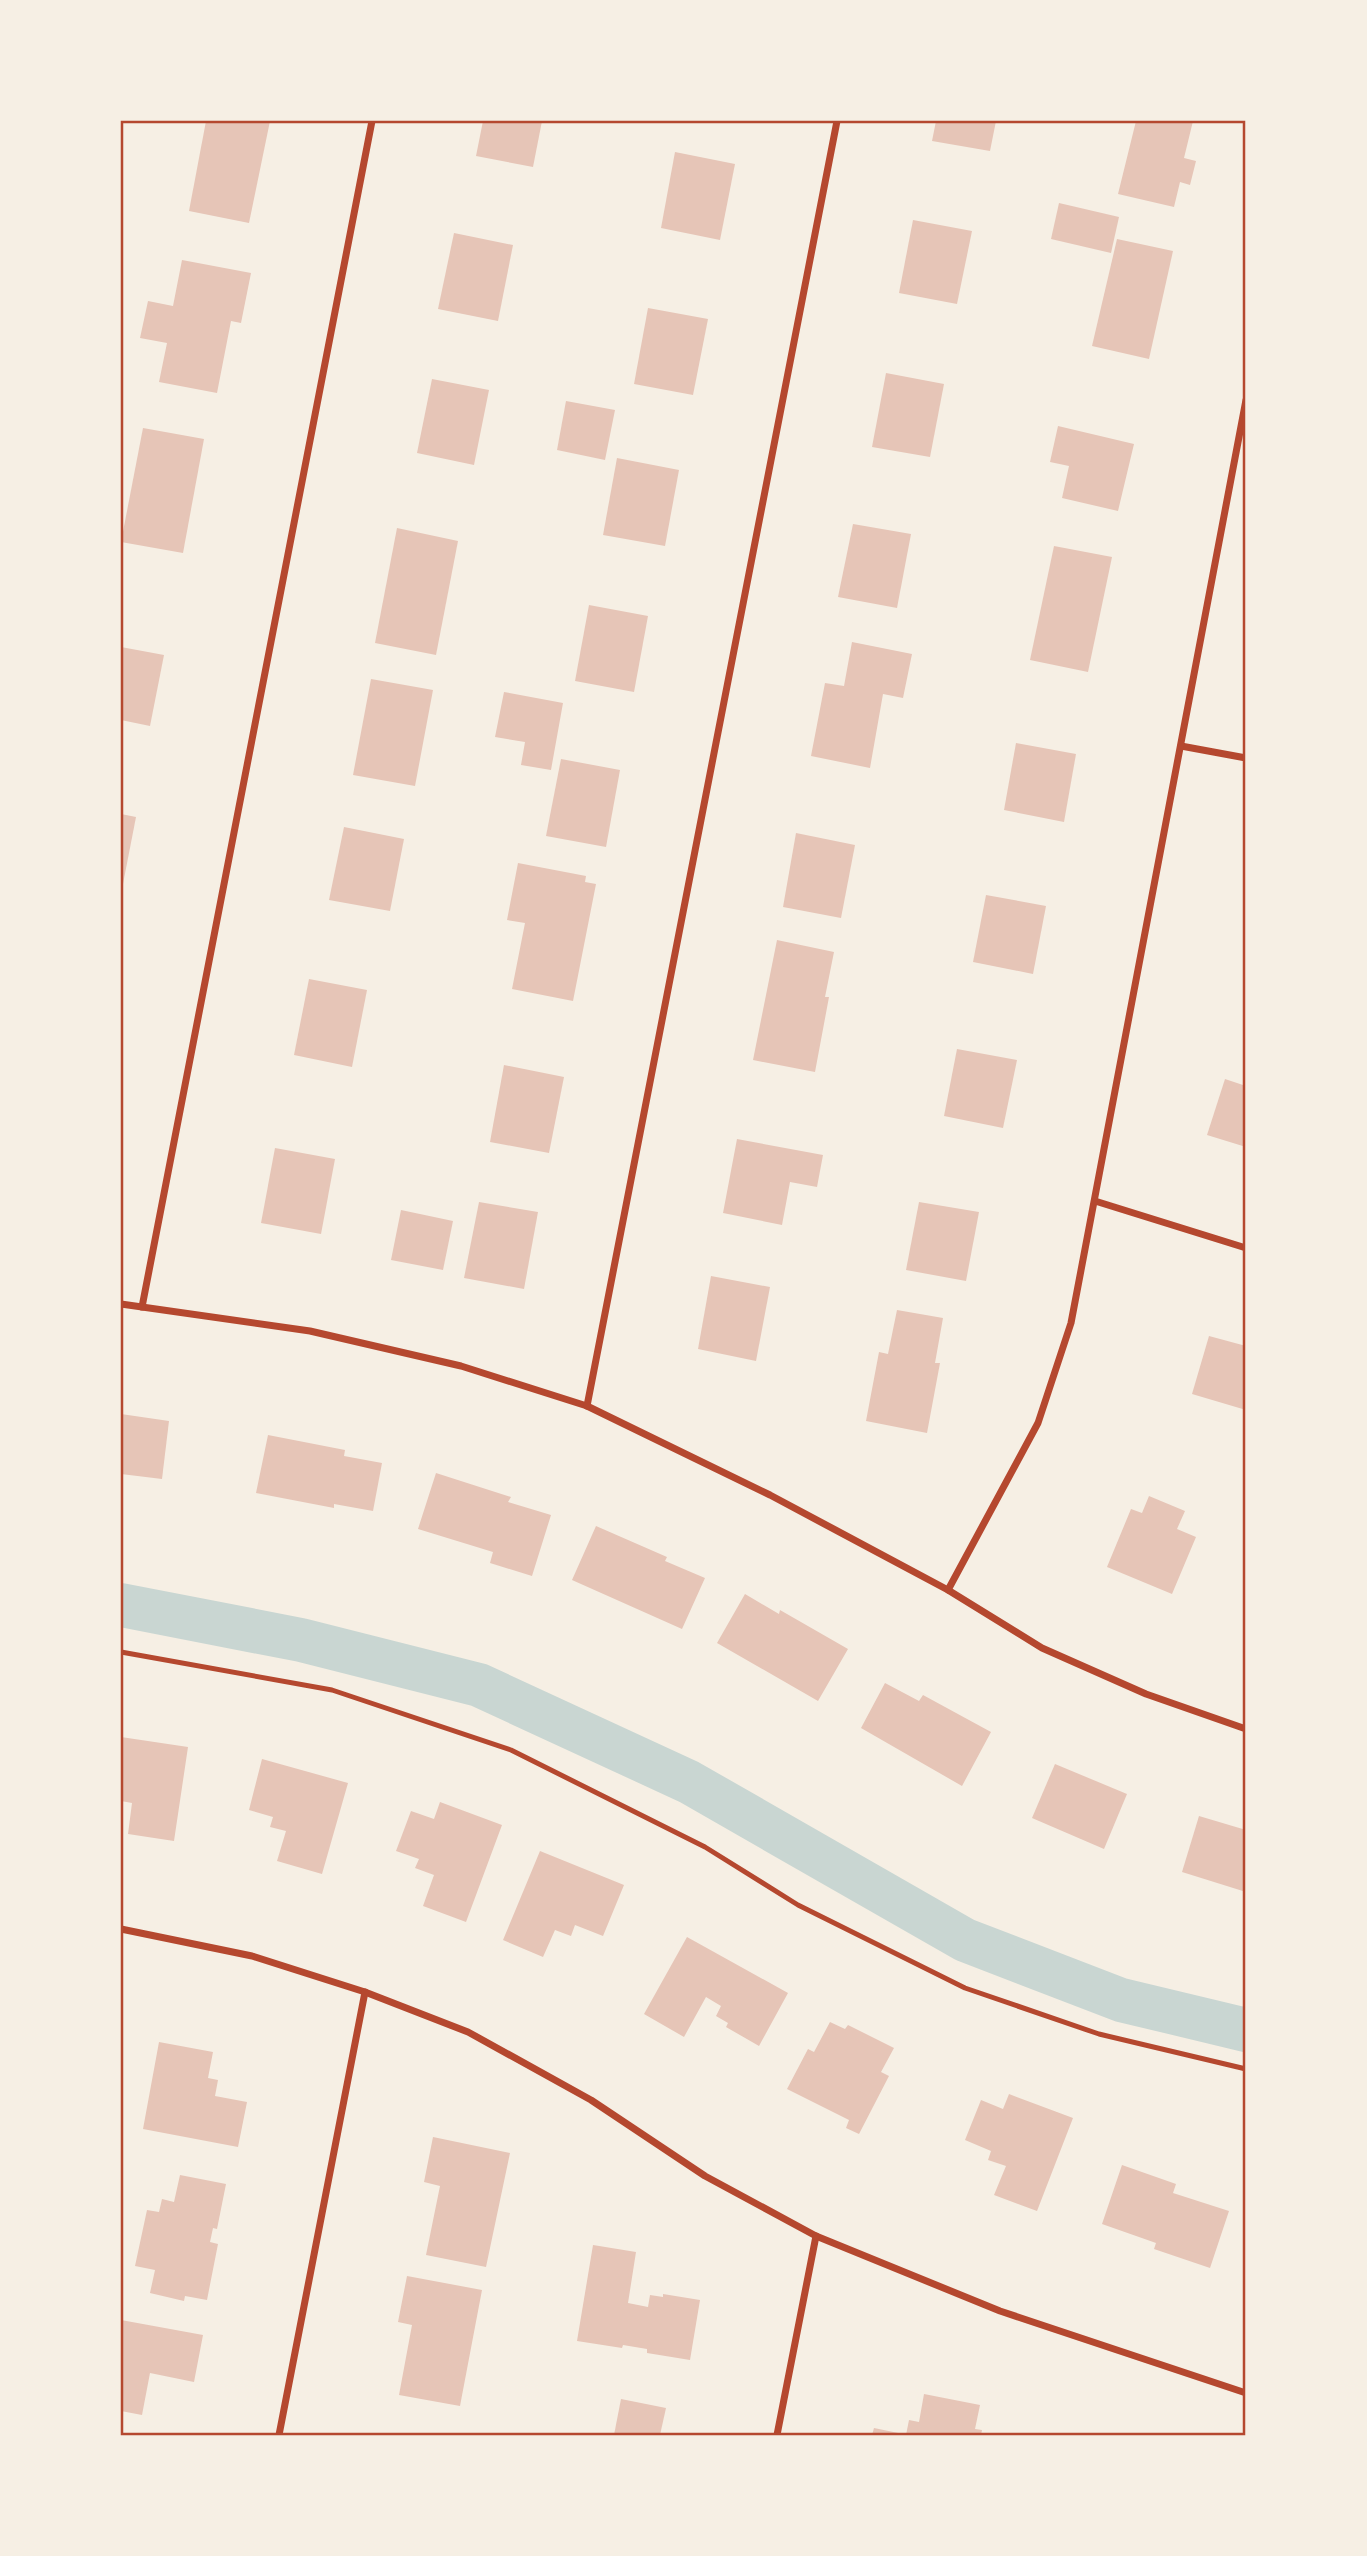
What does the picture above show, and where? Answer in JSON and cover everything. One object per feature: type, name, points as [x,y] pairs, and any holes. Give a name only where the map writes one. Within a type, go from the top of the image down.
[{"type":"street","points":[[142,1307],[372,121]]},
{"type":"street","points":[[587,1406],[837,121]]},
{"type":"street","points":[[948,1590],[1038,1423],[1071,1323],[1246,400]]},
{"type":"street","points":[[1181,746],[1246,758]]},
{"type":"street","points":[[1094,1201],[1246,1248]]},
{"type":"street","points":[[121,1304],[310,1331],[461,1366],[587,1406],[770,1495],[948,1590],[1042,1648],[1146,1694],[1246,1729]]},
{"type":"street","points":[[121,1929],[252,1956],[365,1992],[467,2032],[591,2100],[705,2176],[816,2236],[1000,2311],[1246,2393]]},
{"type":"street","points":[[279,2435],[365,1992]]},
{"type":"street","points":[[777,2435],[816,2236]]},
{"type":"lane","points":[[121,1652],[332,1690],[511,1751],[705,1847],[798,1905],[965,1988],[1099,2034],[1246,2069]]},
{"type":"building","points":[[206,121],[270,121],[249,223],[189,211]]},
{"type":"building","points":[[483,121],[542,121],[533,167],[476,156]]},
{"type":"building","points":[[936,121],[996,121],[990,151],[932,141]]},
{"type":"building","points":[[1136,121],[1193,121],[1184,158],[1196,161],[1190,185],[1180,182],[1174,207],[1118,194]]},
{"type":"building","points":[[675,152],[735,164],[720,240],[661,228]]},
{"type":"building","points":[[1059,203],[1119,217],[1111,253],[1051,239]]},
{"type":"building","points":[[913,220],[972,231],[957,304],[899,293]]},
{"type":"building","points":[[454,233],[513,245],[498,321],[438,309]]},
{"type":"building","points":[[1117,239],[1173,251],[1149,359],[1092,346]]},
{"type":"building","points":[[182,260],[251,273],[241,323],[231,321],[217,393],[159,382],[167,343],[140,338],[148,301],[173,306]]},
{"type":"building","points":[[648,308],[708,319],[693,395],[634,384]]},
{"type":"building","points":[[886,373],[944,384],[930,457],[872,447]]},
{"type":"building","points":[[432,379],[489,390],[474,465],[417,453]]},
{"type":"building","points":[[566,401],[615,410],[605,460],[557,450]]},
{"type":"building","points":[[1058,426],[1134,444],[1118,511],[1062,498],[1069,466],[1050,462]]},
{"type":"building","points":[[143,428],[204,439],[183,553],[121,542]]},
{"type":"building","points":[[617,458],[679,470],[665,546],[603,535]]},
{"type":"building","points":[[853,524],[911,534],[897,608],[838,597]]},
{"type":"building","points":[[397,528],[458,541],[436,655],[375,643]]},
{"type":"building","points":[[1054,546],[1112,557],[1088,672],[1030,660]]},
{"type":"building","points":[[589,605],[648,616],[634,692],[575,681]]},
{"type":"building","points":[[852,642],[912,654],[903,698],[883,694],[870,768],[811,756],[825,683],[844,686]]},
{"type":"building","points":[[121,647],[164,655],[150,726],[121,720]]},
{"type":"building","points":[[371,679],[433,690],[415,786],[353,775]]},
{"type":"building","points":[[504,692],[563,703],[551,770],[521,765],[525,742],[495,737]]},
{"type":"building","points":[[1016,743],[1076,754],[1064,822],[1004,810]]},
{"type":"building","points":[[561,759],[620,770],[606,847],[546,836]]},
{"type":"building","points":[[121,814],[136,817],[122,889],[121,889]]},
{"type":"building","points":[[344,827],[404,839],[390,911],[329,900]]},
{"type":"building","points":[[796,833],[855,845],[841,918],[783,907]]},
{"type":"building","points":[[518,863],[586,876],[585,882],[596,884],[573,1001],[512,989],[525,923],[507,920]]},
{"type":"building","points":[[986,895],[1046,906],[1033,974],[973,962]]},
{"type":"building","points":[[777,940],[834,952],[815,1072],[753,1060]]},
{"type":"building","points":[[309,979],[367,990],[352,1067],[294,1055]]},
{"type":"building","points":[[957,1049],[1017,1060],[1003,1128],[944,1116]]},
{"type":"building","points":[[504,1065],[564,1077],[549,1153],[490,1142]]},
{"type":"building","points":[[1225,1079],[1246,1086],[1246,1147],[1207,1135]]},
{"type":"building","points":[[737,1139],[823,1155],[817,1187],[790,1182],[782,1225],[723,1213]]},
{"type":"building","points":[[275,1148],[335,1159],[321,1234],[261,1223]]},
{"type":"building","points":[[479,1202],[538,1212],[524,1289],[464,1278]]},
{"type":"building","points":[[919,1202],[979,1212],[966,1281],[906,1270]]},
{"type":"building","points":[[401,1210],[453,1221],[443,1270],[391,1260]]},
{"type":"building","points":[[711,1276],[770,1287],[756,1361],[698,1349]]},
{"type":"building","points":[[897,1310],[943,1318],[935,1363],[940,1363],[927,1433],[866,1421],[879,1352],[888,1354]]},
{"type":"building","points":[[1209,1336],[1246,1346],[1246,1410],[1192,1394]]},
{"type":"building","points":[[121,1414],[169,1421],[162,1479],[121,1474]]},
{"type":"building","points":[[268,1435],[345,1450],[344,1456],[382,1463],[373,1511],[334,1504],[334,1508],[256,1493]]},
{"type":"building","points":[[436,1473],[511,1497],[508,1502],[551,1515],[532,1576],[490,1563],[493,1552],[418,1529]]},
{"type":"building","points":[[1149,1496],[1185,1511],[1177,1529],[1196,1537],[1172,1594],[1107,1567],[1131,1509],[1142,1513]]},
{"type":"building","points":[[596,1526],[667,1557],[665,1561],[705,1578],[682,1629],[572,1580]]},
{"type":"building","points":[[745,1594],[779,1614],[780,1610],[848,1649],[818,1701],[717,1643]]},
{"type":"building","points":[[885,1683],[919,1701],[923,1695],[991,1732],[962,1786],[861,1728]]},
{"type":"building","points":[[121,1737],[188,1747],[174,1841],[128,1834],[132,1803],[121,1801]]},
{"type":"building","points":[[262,1759],[348,1783],[322,1874],[277,1861],[286,1831],[270,1827],[273,1817],[249,1810]]},
{"type":"building","points":[[1055,1764],[1127,1794],[1104,1849],[1032,1818]]},
{"type":"building","points":[[440,1802],[502,1825],[466,1922],[423,1906],[434,1875],[415,1868],[419,1859],[396,1851],[411,1811],[434,1819]]},
{"type":"building","points":[[1199,1816],[1246,1830],[1246,1892],[1182,1872]]},
{"type":"building","points":[[540,1851],[624,1885],[603,1936],[575,1925],[571,1936],[555,1930],[543,1957],[503,1940]]},
{"type":"building","points":[[687,1937],[788,1993],[759,2046],[726,2027],[728,2023],[716,2016],[721,2006],[706,1997],[684,2037],[644,2014]]},
{"type":"building","points":[[830,2022],[845,2029],[848,2025],[894,2048],[881,2072],[889,2076],[859,2134],[846,2128],[849,2120],[787,2089],[808,2049],[814,2052]]},
{"type":"building","points":[[159,2042],[213,2052],[208,2078],[218,2080],[215,2096],[247,2102],[238,2147],[143,2129]]},
{"type":"building","points":[[1009,2094],[1073,2118],[1037,2211],[994,2195],[1006,2166],[988,2160],[991,2151],[965,2140],[981,2100],[1003,2109]]},
{"type":"building","points":[[433,2137],[510,2153],[486,2267],[426,2255],[440,2186],[424,2182]]},
{"type":"building","points":[[1122,2165],[1176,2184],[1173,2193],[1229,2211],[1210,2268],[1154,2249],[1156,2243],[1102,2224]]},
{"type":"building","points":[[180,2175],[226,2184],[217,2229],[213,2228],[210,2242],[218,2244],[207,2300],[185,2296],[184,2301],[150,2293],[155,2270],[135,2266],[147,2210],[159,2212],[162,2199],[174,2202]]},
{"type":"building","points":[[593,2245],[636,2252],[628,2303],[648,2307],[650,2295],[663,2297],[663,2294],[700,2300],[690,2360],[647,2353],[647,2349],[577,2341]]},
{"type":"building","points":[[407,2276],[482,2290],[460,2406],[399,2395],[412,2325],[398,2322]]},
{"type":"building","points":[[121,2320],[203,2335],[194,2382],[150,2373],[142,2415],[121,2411]]},
{"type":"building","points":[[924,2394],[980,2405],[975,2429],[982,2430],[981,2435],[906,2435],[909,2420],[919,2422]]},
{"type":"building","points":[[621,2399],[666,2408],[660,2435],[614,2435]]},
{"type":"building","points":[[874,2428],[903,2434],[903,2435],[872,2435]]},
{"type":"waterway","points":[[121,1605],[301,1640],[479,1685],[689,1782],[965,1940],[1121,2000],[1246,2030]]}]
